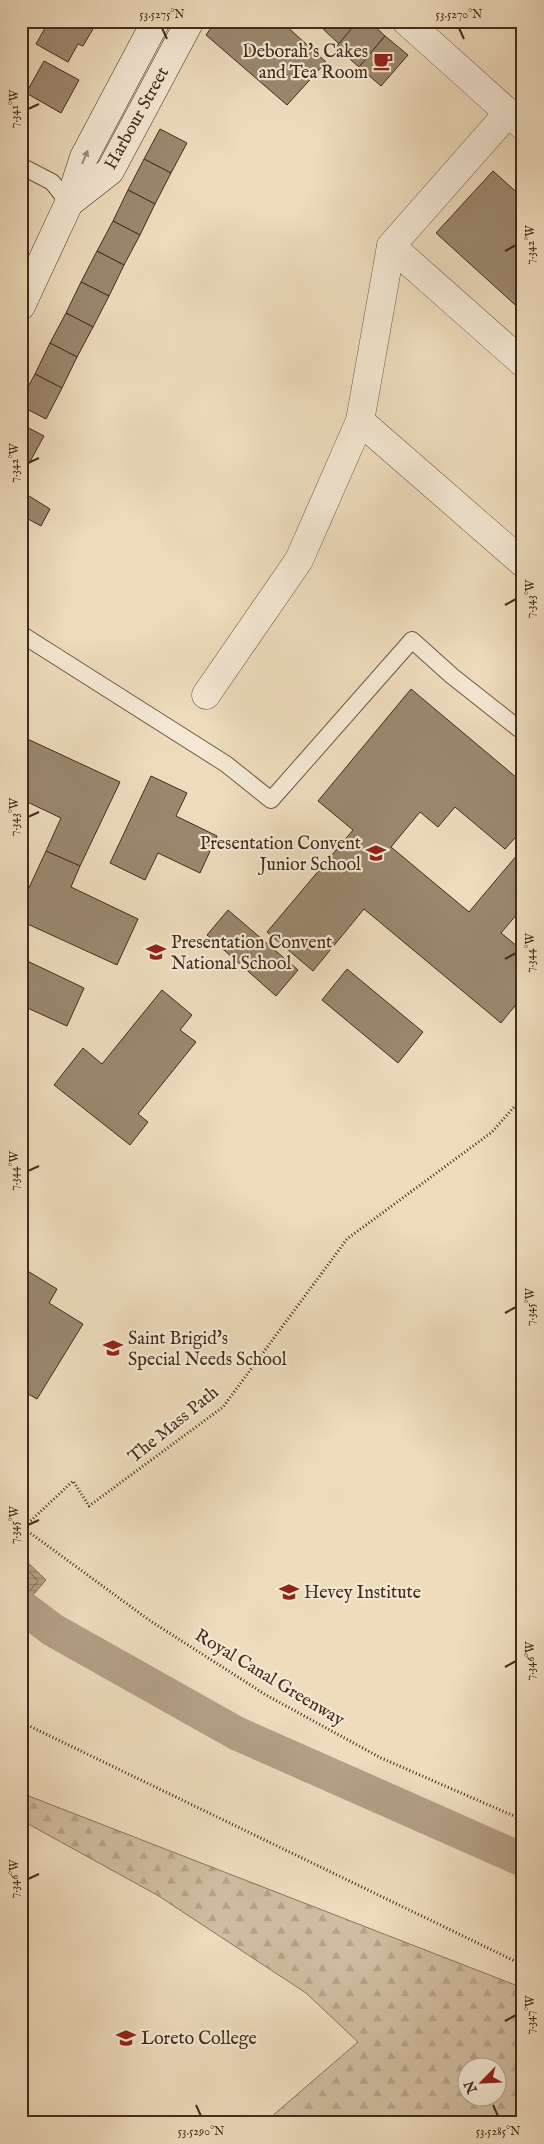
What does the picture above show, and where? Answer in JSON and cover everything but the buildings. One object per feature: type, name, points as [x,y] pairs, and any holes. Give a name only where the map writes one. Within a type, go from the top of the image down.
[{"type":"street","name":"Harbour Street","points":[[21,306],[69,203],[84,157],[156,21]]},
{"type":"street","name":"Harbour Street","points":[[69,203],[110,171],[190,21]]},
{"type":"street","points":[[206,695],[299,560],[360,421],[391,246],[515,119],[406,21]]},
{"type":"street","points":[[391,246],[523,363]]},
{"type":"street","points":[[360,421],[523,562]]},
{"type":"lane","points":[[21,166],[52,182],[69,203]]},
{"type":"lane","points":[[21,634],[226,764],[271,800],[412,640],[452,676],[523,732]]},
{"type":"path","name":"The Mass Path","points":[[22,1527],[73,1481],[89,1506],[223,1407],[347,1239],[492,1132],[523,1097]]},
{"type":"path","name":"Royal Canal Greenway","points":[[22,1527],[149,1620],[266,1695],[381,1758],[523,1820]]},
{"type":"path","points":[[21,1722],[523,1965]]},
{"type":"green space","points":[[21,1793],[523,1988],[523,2123],[264,2123],[358,2042],[306,1993],[157,1895],[21,1820]]},
{"type":"water","points":[[21,1556],[46,1580],[21,1609]]},
{"type":"waterway","points":[[21,1606],[53,1630],[236,1733],[523,1860]]},
{"type":"place","name":"Deborah's Cakes and Tea Room","points":[[383,61]]},
{"type":"place","name":"Presentation Convent Junior School","points":[[376,853]]},
{"type":"place","name":"Presentation Convent National School","points":[[156,952]]},
{"type":"place","name":"Saint Brigid's Special Needs School","points":[[113,1348]]},
{"type":"place","name":"Hevey Institute","points":[[289,1592]]},
{"type":"place","name":"Loreto College","points":[[126,2038]]}]
